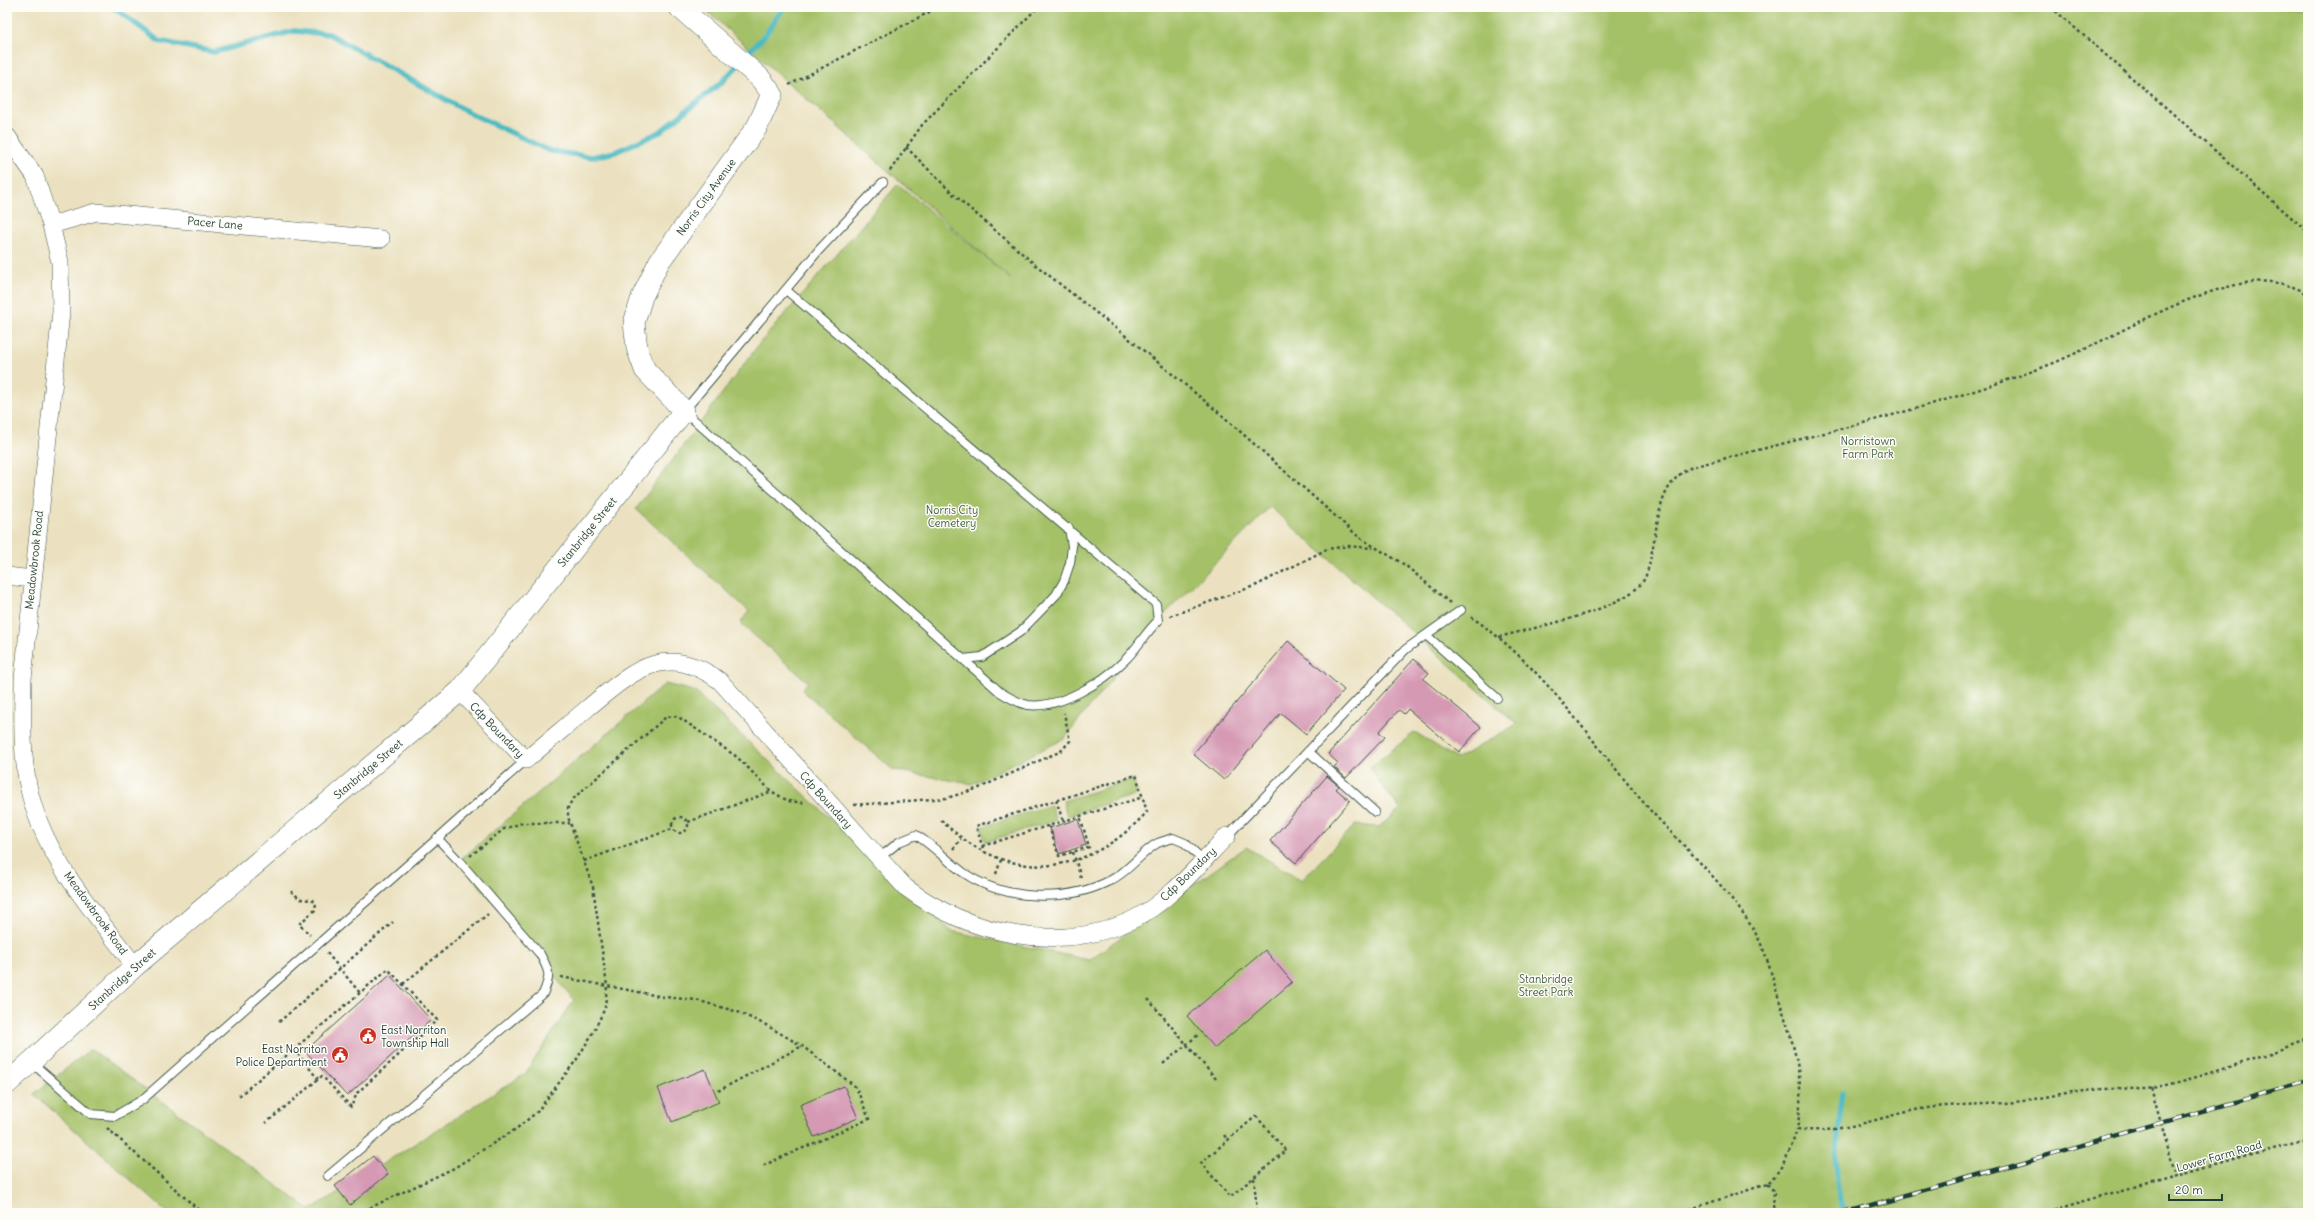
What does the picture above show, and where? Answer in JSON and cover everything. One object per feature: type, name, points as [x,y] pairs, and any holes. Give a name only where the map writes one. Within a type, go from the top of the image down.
[{"type":"street","points":[[679,7],[732,53],[766,86]]},
{"type":"street","name":"Norris City Avenue","points":[[684,410],[645,370],[637,348],[634,323],[642,297],[659,262],[757,127],[766,86]]},
{"type":"street","name":"Meadowbrook Road","points":[[7,136],[35,176],[51,225],[60,262],[60,312],[23,679],[24,736],[28,784],[40,825],[60,862],[78,891],[134,966]]},
{"type":"street","name":"Pacer Lane","points":[[51,225],[96,212],[381,239]]},
{"type":"street","name":"Stanbridge Street","points":[[7,1084],[134,966],[460,691],[684,410]]},
{"type":"street","points":[[7,576],[32,579]]},
{"type":"street","name":"Cdp Boundary","points":[[460,691],[526,760],[633,672],[661,663],[692,666],[706,671],[720,681],[878,859],[905,887],[941,910],[988,929],[1039,938],[1087,934],[1134,919],[1165,898],[1227,836]]},
{"type":"lane","points":[[786,290],[1069,528],[1156,604],[1158,621],[1150,628],[1125,661],[1088,688],[1062,701],[1029,705],[1010,698],[1000,692],[684,410],[819,250],[883,182]]},
{"type":"lane","points":[[963,659],[982,657],[1020,632],[1056,595],[1064,581],[1070,563],[1072,546],[1069,528]]},
{"type":"lane","points":[[1227,836],[1406,649],[1462,610]]},
{"type":"lane","points":[[1426,635],[1497,698]]},
{"type":"lane","points":[[1308,751],[1375,812]]},
{"type":"lane","points":[[31,1062],[91,1114],[115,1116],[142,1100],[526,760]]},
{"type":"lane","points":[[878,859],[899,842],[916,835],[929,843],[964,873],[1002,891],[1041,896],[1084,890],[1112,880],[1157,844],[1173,838],[1185,843],[1203,860]]},
{"type":"lane","points":[[328,1176],[542,994],[549,975],[549,970],[540,954],[461,863],[437,838]]},
{"type":"path","points":[[766,86],[940,7]]},
{"type":"path","points":[[883,182],[922,125],[1038,7]]},
{"type":"path","points":[[2051,7],[2308,232]]},
{"type":"path","points":[[906,147],[953,194],[1032,262],[1195,393],[1360,538],[1405,565],[1433,590],[1499,637],[1558,697],[1652,811],[1710,875],[1756,934],[1767,960],[1799,1066],[1802,1099],[1798,1129],[1787,1157],[1776,1175],[1767,1184],[1678,1213]]},
{"type":"path","points":[[1499,637],[1598,608],[1634,590],[1642,583],[1649,566],[1667,486],[1681,472],[1692,467],[1938,402],[1994,384],[2077,354],[2173,304],[2191,297],[2246,283],[2262,281],[2290,285],[2308,294]]},
{"type":"path","points":[[1158,621],[1192,607],[1258,585],[1327,549],[1348,546],[1375,548]]},
{"type":"path","points":[[846,805],[889,804],[947,798],[979,788],[1061,751],[1070,741],[1062,701]]},
{"type":"path","points":[[359,1213],[454,1168],[516,1129],[536,1112],[577,1059],[594,1031],[605,1008],[607,986],[593,887],[570,823],[568,806],[576,796],[666,716],[677,716],[736,757],[771,791],[788,801],[803,802],[811,806]]},
{"type":"path","points":[[941,820],[958,836],[984,852],[1016,864],[1035,866],[1052,865],[1076,860],[1108,845],[1134,826],[1147,812],[1136,775],[976,826],[984,852]]},
{"type":"path","points":[[688,822],[771,791]]},
{"type":"path","points":[[982,846],[1142,797]]},
{"type":"path","points":[[1056,800],[1063,821]]},
{"type":"path","points":[[1049,826],[1058,856],[1089,847],[1080,816]]},
{"type":"path","points":[[677,817],[682,817],[688,822],[686,830],[682,833],[676,833],[672,829],[672,823],[677,817]]},
{"type":"path","points":[[461,863],[504,829],[522,823],[570,823]]},
{"type":"path","points":[[584,861],[672,829]]},
{"type":"path","points":[[1073,852],[1084,890]]},
{"type":"path","points":[[403,984],[498,906]]},
{"type":"path","points":[[279,1022],[393,922]]},
{"type":"path","points":[[239,1096],[388,969],[437,1020],[357,1093],[351,1107],[322,1076],[266,1123]]},
{"type":"path","points":[[549,975],[664,997],[696,1000],[738,1012],[766,1025],[802,1046],[856,1087],[869,1120],[762,1166]]},
{"type":"path","points":[[1148,999],[1216,1079]]},
{"type":"path","points":[[1163,1064],[1199,1034]]},
{"type":"path","points":[[1798,1129],[1816,1132],[1837,1130],[1882,1117],[1928,1108],[2015,1102],[2105,1088],[2151,1088],[2227,1067],[2308,1039]]},
{"type":"path","points":[[718,1091],[802,1046]]},
{"type":"path","points":[[294,1049],[318,1079]]},
{"type":"path","points":[[2151,1088],[2176,1176]]},
{"type":"path","points":[[91,1114],[202,1213]]},
{"type":"path","points":[[1256,1116],[1286,1151],[1254,1178],[1230,1197],[1201,1163],[1227,1139],[1256,1116]]},
{"type":"path","points":[[1224,1135],[1227,1139]]},
{"type":"path","name":"Lower Farm Road","points":[[2041,1213],[2308,1138]]},
{"type":"path","points":[[1254,1178],[1257,1213]]},
{"type":"path","points":[[1767,1184],[1774,1191],[1773,1213]]},
{"type":"green space","name":"Norristown Farm Park","points":[[702,7],[2308,7],[2308,1213],[168,1213],[34,1094],[91,1049],[310,1210],[525,1074],[574,1000],[459,861],[665,684],[694,691],[951,931],[1089,960],[1246,847],[1302,880],[1355,825],[1379,827],[1400,809],[1369,768],[1415,732],[1457,759],[1517,724],[1270,507],[1158,621],[1064,739],[971,784],[893,770],[802,690],[808,682],[740,623],[749,611],[636,509],[759,344],[898,184],[1011,279]]},
{"type":"green space","points":[[1133,779],[1138,794],[1067,816],[1063,801]]},
{"type":"green space","points":[[1051,805],[1056,820],[985,842],[981,827]]},
{"type":"building","points":[[1288,641],[1344,690],[1306,734],[1281,713],[1224,780],[1193,754]]},
{"type":"building","points":[[1414,659],[1429,673],[1423,679],[1481,727],[1459,752],[1408,709],[1404,714],[1399,710],[1379,732],[1385,737],[1346,778],[1334,767],[1338,763],[1328,754]]},
{"type":"building","points":[[1327,776],[1339,786],[1336,789],[1350,801],[1296,863],[1270,841]]},
{"type":"building","points":[[1078,819],[1086,845],[1059,854],[1050,828]]},
{"type":"building","points":[[1265,950],[1292,982],[1215,1048],[1187,1016]]},
{"type":"building","name":"East Norriton Township Hall","points":[[390,975],[431,1020],[347,1096],[305,1051]]},
{"type":"building","points":[[705,1069],[719,1102],[672,1122],[658,1088]]},
{"type":"building","points":[[844,1086],[858,1118],[814,1137],[800,1105]]},
{"type":"building","points":[[373,1156],[388,1174],[350,1205],[335,1186]]},
{"type":"waterway","points":[[113,7],[159,41],[214,52],[294,31],[329,34],[468,112],[550,151],[592,157],[615,152],[660,132],[723,81],[738,65]]},
{"type":"waterway","points":[[743,58],[765,35],[784,7]]},
{"type":"waterway","points":[[1843,1092],[1839,1120],[1837,1170],[1840,1200],[1844,1213]]},
{"type":"railway","points":[[1843,1213],[2308,1081]]},
{"type":"place","name":"East Norriton Township Hall","points":[[368,1036]]},
{"type":"place","name":"East Norriton Police Department","points":[[340,1055]]},
{"type":"park label","name":"Norris City Cemetery","points":[[952,516]]},
{"type":"park label","name":"Stanbridge Street Park","points":[[1546,985]]}]
